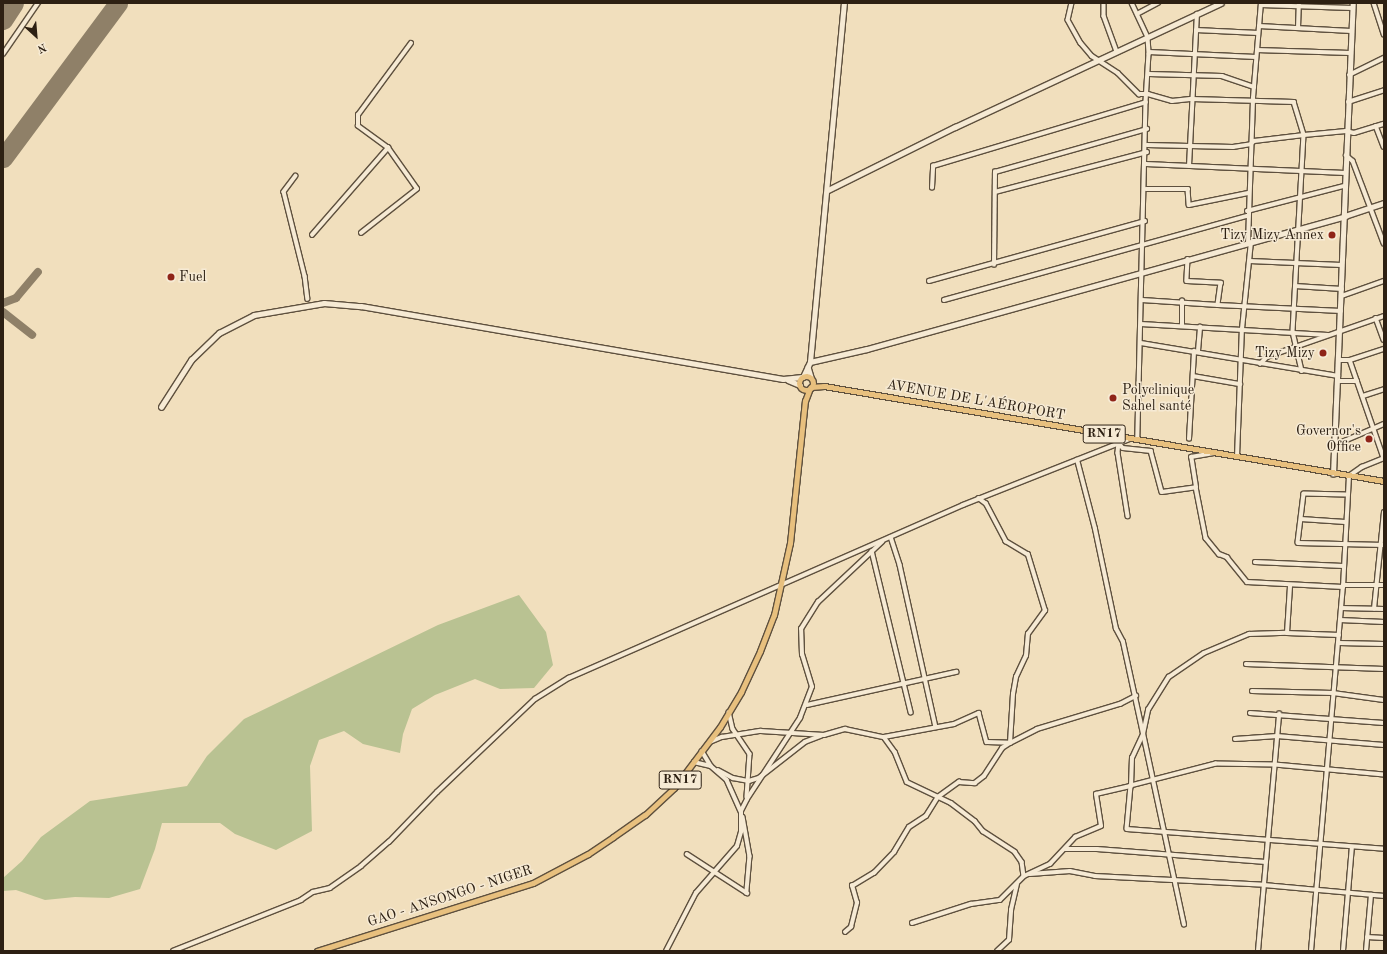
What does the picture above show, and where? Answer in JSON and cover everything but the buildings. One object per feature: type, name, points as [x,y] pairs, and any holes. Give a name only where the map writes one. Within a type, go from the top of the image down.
[{"type":"main road","points":[[802,377],[812,379],[811,388],[801,386],[802,377]]},
{"type":"main road","name":"RN17","points":[[812,379],[824,386]]},
{"type":"main road","name":"RN17","points":[[801,386],[805,401]]},
{"type":"main road","name":"AVENUE DE L'AÉROPORT","points":[[824,386],[1333,474],[1384,481]]},
{"type":"main road","name":"RN17","points":[[805,401],[811,388],[824,386]]},
{"type":"main road","name":"GAO - ANSONGO - NIGER","points":[[317,951],[503,894],[560,870],[645,815],[674,788],[729,712],[760,651],[782,584],[790,543],[805,401]]},
{"type":"street","points":[[3,54],[38,3]]},
{"type":"street","points":[[812,379],[809,364],[828,190],[844,3]]},
{"type":"street","points":[[1072,3],[1068,20],[1081,43],[1099,61],[1118,73],[1139,94],[1148,94],[1172,101],[1192,99],[1294,102],[1304,135],[1300,170],[1293,332],[1298,345],[1302,371]]},
{"type":"street","points":[[1104,3],[1104,16],[1118,52]]},
{"type":"street","points":[[1132,3],[1148,38],[1149,52],[1148,94],[1146,102],[1147,152],[1138,440]]},
{"type":"street","points":[[1137,14],[1158,3]]},
{"type":"street","points":[[828,190],[1220,3]]},
{"type":"street","points":[[1374,3],[1384,34]]},
{"type":"street","points":[[1237,457],[1242,329],[1250,261],[1247,211],[1253,100],[1261,4],[1353,6],[1347,102],[1344,186],[1345,216],[1341,265],[1342,296],[1333,474]]},
{"type":"street","points":[[1298,28],[1299,5]]},
{"type":"street","points":[[1189,166],[1197,14]]},
{"type":"street","points":[[1259,26],[1351,31]]},
{"type":"street","points":[[1196,30],[1258,33]]},
{"type":"street","points":[[362,233],[417,189],[388,148],[358,126],[358,116],[412,43]]},
{"type":"street","points":[[1257,50],[1350,53]]},
{"type":"street","points":[[1149,52],[1256,57]]},
{"type":"street","points":[[1349,75],[1384,58]]},
{"type":"street","points":[[1149,74],[1222,76],[1254,87]]},
{"type":"street","points":[[1347,102],[1384,90]]},
{"type":"street","points":[[932,188],[933,166],[1146,102]]},
{"type":"street","points":[[1147,145],[1233,147],[1251,144],[1254,141],[1304,135],[1346,131],[1354,133],[1384,124]]},
{"type":"street","points":[[1376,126],[1384,147]]},
{"type":"street","points":[[994,265],[995,172],[1147,129]]},
{"type":"street","points":[[312,235],[388,148]]},
{"type":"street","points":[[995,192],[1147,152]]},
{"type":"street","points":[[1346,155],[1353,161],[1384,241]]},
{"type":"street","points":[[1146,164],[1250,167],[1345,173]]},
{"type":"street","points":[[296,176],[284,192],[305,276],[308,299]]},
{"type":"street","points":[[1247,211],[1344,186]]},
{"type":"street","points":[[1146,189],[1188,189],[1189,205],[1248,193]]},
{"type":"street","points":[[786,380],[802,377],[809,364],[1345,216],[1384,203]]},
{"type":"street","points":[[944,300],[1247,216]]},
{"type":"street","points":[[929,281],[994,265],[1145,221]]},
{"type":"street","points":[[1188,259],[1187,281],[1221,283],[1218,305]]},
{"type":"street","points":[[1250,261],[1341,265]]},
{"type":"street","points":[[1342,296],[1384,281]]},
{"type":"street","points":[[1294,286],[1342,289]]},
{"type":"street","points":[[1142,300],[1182,301],[1218,305],[1341,311]]},
{"type":"street","points":[[1182,301],[1182,326]]},
{"type":"street","points":[[161,407],[191,360],[219,333],[254,315],[324,303],[361,306],[786,380],[801,386]]},
{"type":"street","points":[[1260,364],[1267,357],[1298,345],[1384,316]]},
{"type":"street","points":[[1376,318],[1384,340]]},
{"type":"street","points":[[1142,324],[1328,335]]},
{"type":"street","points":[[1189,439],[1193,376],[1200,327]]},
{"type":"street","points":[[1141,343],[1196,351],[1241,361],[1338,376]]},
{"type":"street","points":[[1339,360],[1350,360],[1384,349]]},
{"type":"street","points":[[1311,951],[1327,771],[1328,740],[1343,586],[1343,566],[1346,545],[1346,495],[1349,476],[1362,467],[1384,458],[1350,360]]},
{"type":"street","points":[[1193,376],[1240,384]]},
{"type":"street","points":[[1338,381],[1357,381]]},
{"type":"street","points":[[1363,396],[1384,389]]},
{"type":"street","points":[[1335,445],[1384,424]]},
{"type":"street","points":[[173,951],[301,900],[313,892],[330,888],[361,866],[389,842],[438,792],[535,699],[569,678],[885,539],[979,499],[1130,439]]},
{"type":"street","points":[[1119,443],[1123,448],[1151,451],[1162,492],[1196,487]]},
{"type":"street","points":[[1119,443],[1118,453],[1128,516]]},
{"type":"street","points":[[1214,453],[1191,457],[1206,538],[1219,554],[1227,557],[1246,582],[1290,586],[1384,585]]},
{"type":"street","points":[[1077,460],[1095,529],[1116,629],[1123,642],[1136,696],[1152,781],[1184,925]]},
{"type":"street","points":[[1346,495],[1304,494],[1298,543],[1383,545]]},
{"type":"street","points":[[979,499],[986,504],[1006,542],[1028,555],[1045,611],[1028,634],[1026,656],[1016,677],[1013,694],[1010,744]]},
{"type":"street","points":[[1374,609],[1376,585],[1383,545],[1384,513]]},
{"type":"street","points":[[1301,519],[1345,522]]},
{"type":"street","points":[[891,537],[926,679],[936,727]]},
{"type":"street","points":[[666,951],[696,893],[716,872],[737,846],[741,832],[741,811],[759,778],[800,718],[812,687],[802,655],[801,629],[818,602],[885,539]]},
{"type":"street","points":[[872,551],[911,712]]},
{"type":"street","points":[[1255,562],[1343,566]]},
{"type":"street","points":[[1287,633],[1290,586]]},
{"type":"street","points":[[1341,608],[1384,610]]},
{"type":"street","points":[[1340,620],[1384,622]]},
{"type":"street","points":[[1339,635],[1287,633],[1249,634],[1204,653],[1169,677],[1148,710],[1143,734],[1132,758],[1127,829],[1164,830],[1268,838],[1320,845],[1384,849]]},
{"type":"street","points":[[1338,643],[1384,644]]},
{"type":"street","points":[[1246,664],[1336,666],[1384,669]]},
{"type":"street","points":[[807,705],[956,672]]},
{"type":"street","points":[[1252,691],[1333,693],[1384,700]]},
{"type":"street","points":[[845,932],[851,927],[857,903],[852,886],[874,873],[894,852],[909,827],[926,816],[938,797],[959,782],[976,783],[984,776],[1002,748],[1037,729],[1120,704],[1136,696]]},
{"type":"street","points":[[729,712],[732,729],[750,754],[747,799]]},
{"type":"street","points":[[694,762],[711,766],[733,778],[749,781],[759,778],[805,742],[824,735],[845,729],[884,737],[954,724],[979,713],[987,742],[1010,744]]},
{"type":"street","points":[[1250,713],[1384,723]]},
{"type":"street","points":[[1258,951],[1279,714]]},
{"type":"street","points":[[708,743],[722,737],[738,736],[761,731],[824,735]]},
{"type":"street","points":[[1235,739],[1277,736],[1384,745]]},
{"type":"street","points":[[884,737],[895,752],[907,782],[951,803],[975,821],[983,831],[1015,852],[1022,862],[1026,875]]},
{"type":"street","points":[[687,854],[747,893],[750,856],[741,811],[727,780],[711,766],[702,751]]},
{"type":"street","points":[[912,923],[971,904],[1000,900],[1026,875],[1050,864],[1075,837],[1101,826],[1096,794],[1216,764],[1275,765],[1327,771],[1384,775]]},
{"type":"street","points":[[1343,951],[1352,847]]},
{"type":"street","points":[[1065,849],[1266,862]]},
{"type":"street","points":[[1026,875],[1070,871],[1095,876],[1264,885],[1384,896]]},
{"type":"street","points":[[997,951],[1009,940],[1011,910],[1017,885]]},
{"type":"street","points":[[1366,951],[1371,895]]},
{"type":"street","points":[[1367,937],[1384,938]]},
{"type":"green space","points":[[519,595],[546,632],[553,665],[534,688],[500,689],[475,679],[435,695],[412,709],[403,734],[400,753],[363,744],[344,731],[319,740],[310,766],[312,831],[276,850],[235,834],[220,823],[162,823],[155,849],[140,889],[109,898],[75,897],[45,900],[16,890],[3,891],[3,878],[22,861],[41,837],[90,801],[187,786],[207,756],[244,719],[438,625]]},
{"type":"taxiway","points":[[3,303],[16,298],[38,272]]},
{"type":"taxiway","points":[[3,312],[32,335]]},
{"type":"runway","points":[[3,20],[14,3]]},
{"type":"runway","points":[[3,158],[118,3]]},
{"type":"place","name":"Tizy Mizy Annex","points":[[1332,235]]},
{"type":"place","name":"Fuel","points":[[171,277]]},
{"type":"place","name":"Tizy Mizy","points":[[1323,353]]},
{"type":"place","name":"Polyclinique Sahel santé","points":[[1113,398]]},
{"type":"place","name":"Governor's Office","points":[[1369,439]]}]
